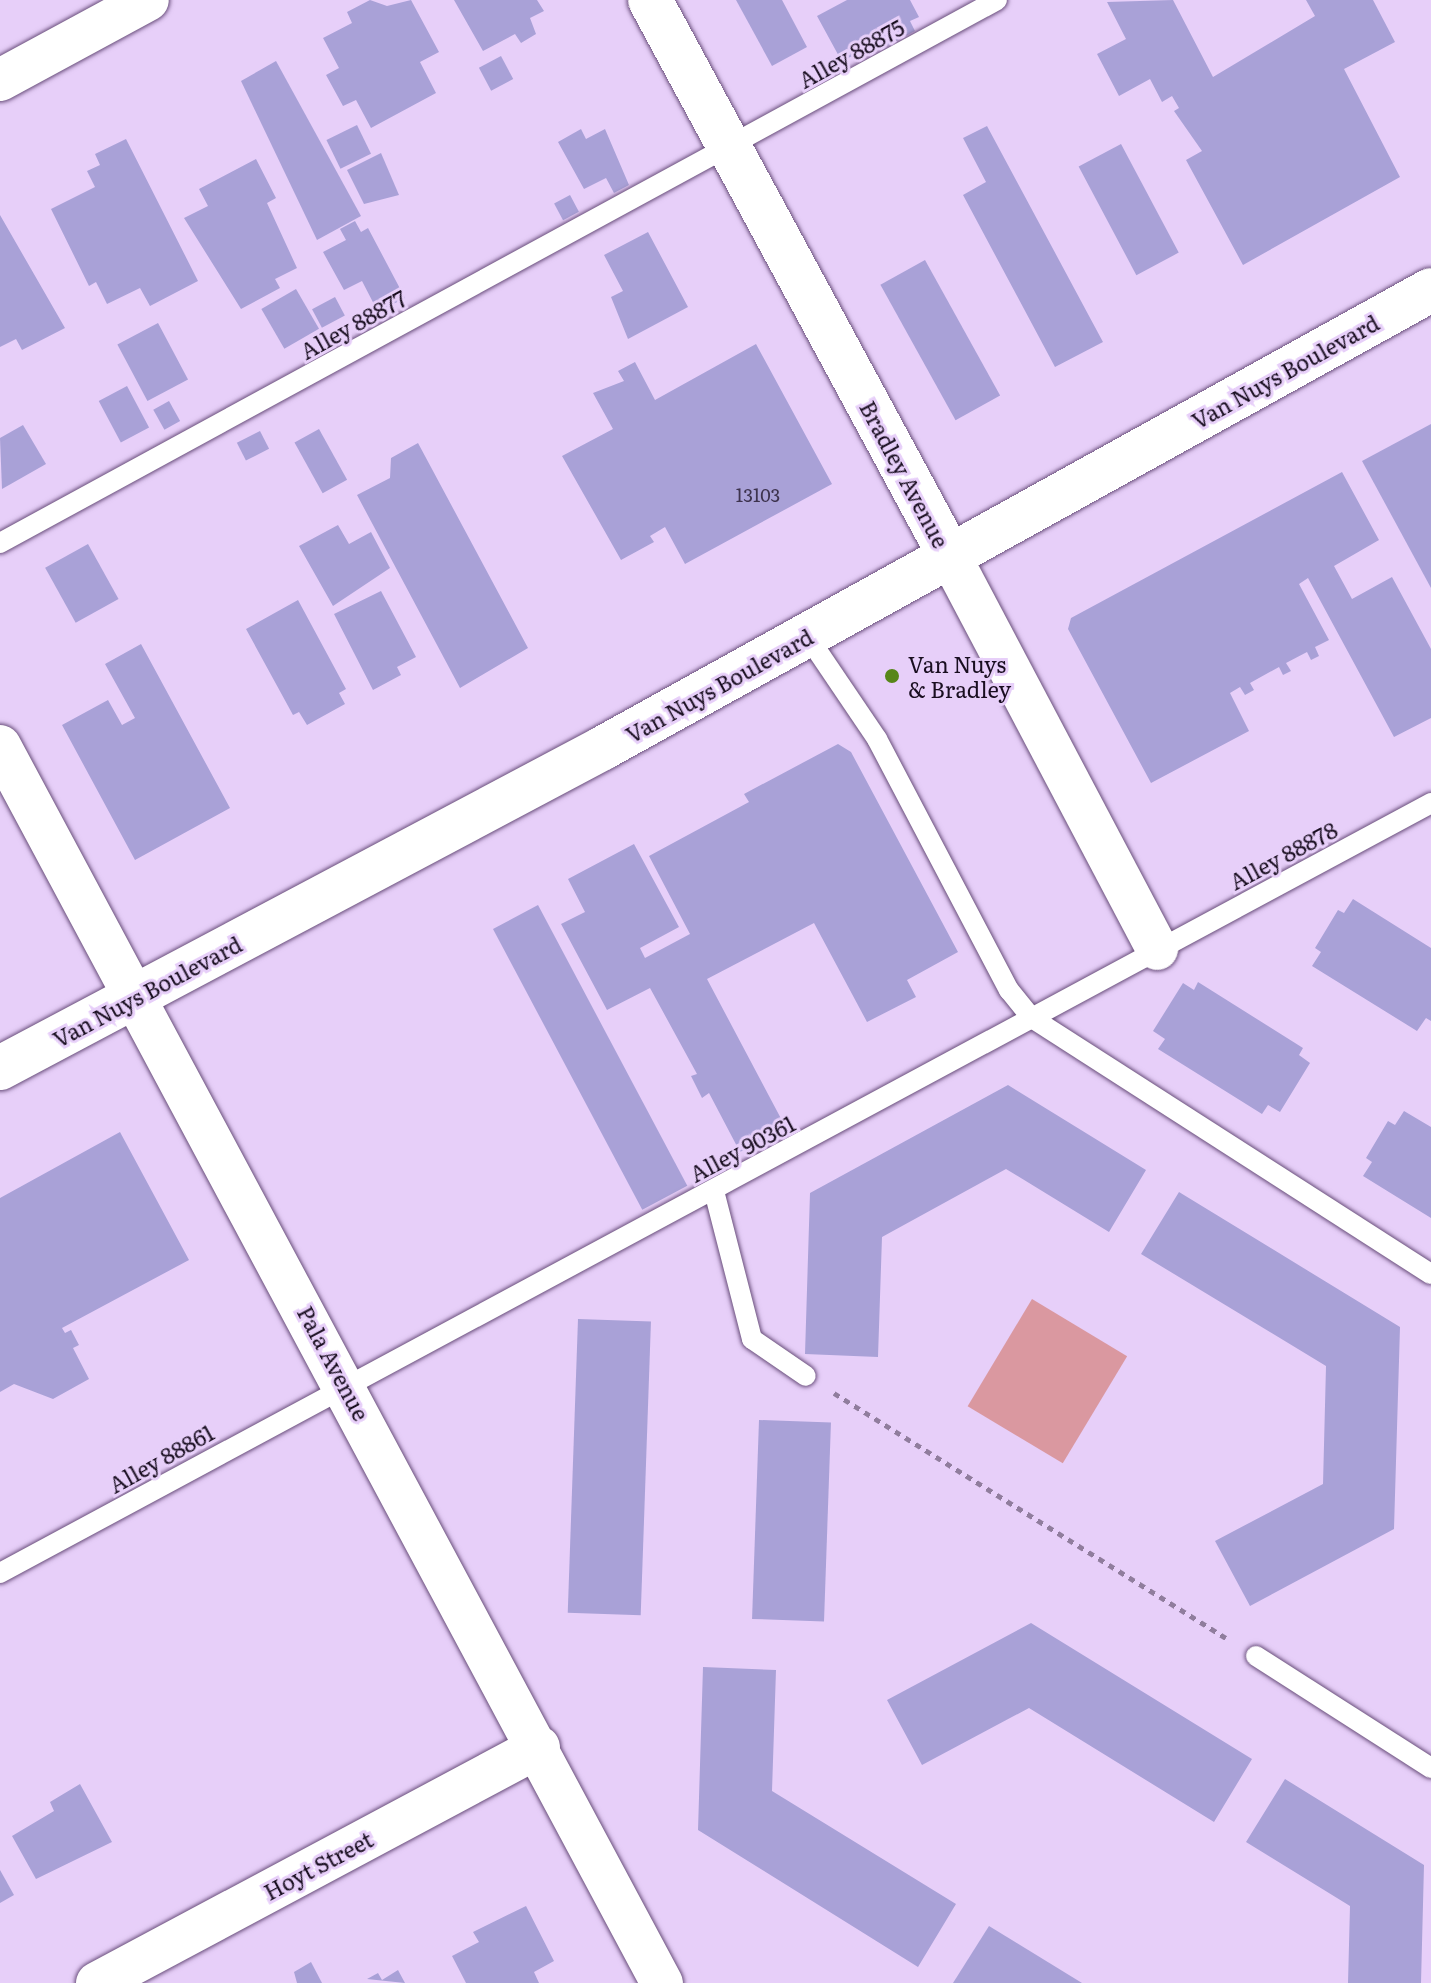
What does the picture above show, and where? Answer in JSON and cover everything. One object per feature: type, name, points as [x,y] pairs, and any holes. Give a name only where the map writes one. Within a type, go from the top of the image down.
[{"type":"main road","name":"Bradley Avenue","points":[[650,0],[951,558]]},
{"type":"main road","name":"Van Nuys Boulevard","points":[[0,1068],[808,637],[1431,290]]},
{"type":"street","points":[[0,80],[148,0]]},
{"type":"street","name":"Bradley Avenue","points":[[951,558],[1157,949]]},
{"type":"street","name":"Pala Avenue","points":[[2,755],[139,995],[662,1983]]},
{"type":"street","name":"Hoyt Street","points":[[97,1983],[539,1747]]},
{"type":"lane","name":"Alley 88875","points":[[729,147],[997,0]]},
{"type":"lane","name":"Alley 88877","points":[[0,543],[729,147]]},
{"type":"lane","points":[[808,637],[877,739],[1009,990],[1032,1018],[1431,1274]]},
{"type":"lane","name":"Alley 88878","points":[[1157,949],[1431,803]]},
{"type":"lane","name":"Alley 90361","points":[[346,1384],[714,1191],[1157,949]]},
{"type":"lane","points":[[714,1191],[752,1339],[806,1376]]},
{"type":"lane","name":"Alley 88861","points":[[0,1573],[346,1384]]},
{"type":"lane","points":[[1256,1656],[1431,1768]]},
{"type":"path","points":[[806,1376],[1256,1656]]},
{"type":"shaded area","points":[[1032,1299],[1127,1356],[1063,1463],[968,1406]]},
{"type":"building","points":[[370,0],[387,6],[411,0],[439,52],[420,62],[436,93],[371,128],[356,100],[343,106],[326,75],[339,68],[323,38],[352,23],[347,12]]},
{"type":"building","points":[[454,0],[537,0],[544,11],[530,18],[536,34],[521,43],[515,34],[483,51]]},
{"type":"building","points":[[736,0],[782,0],[807,47],[772,66]]},
{"type":"building","points":[[847,0],[910,0],[919,17],[910,21],[915,31],[885,47],[880,37],[866,44],[870,51],[841,60],[817,16]]},
{"type":"building","points":[[1173,0],[1213,77],[1315,16],[1306,0],[1373,0],[1395,42],[1344,69],[1400,177],[1243,265],[1186,160],[1202,151],[1174,111],[1179,108],[1172,96],[1162,102],[1150,79],[1119,96],[1097,54],[1126,39],[1107,2]]},
{"type":"building","points":[[501,56],[513,79],[491,91],[479,68]]},
{"type":"building","points":[[276,61],[361,216],[317,240],[241,81]]},
{"type":"building","points":[[357,125],[371,154],[340,169],[326,140]]},
{"type":"building","points":[[987,126],[1103,342],[1055,367],[963,195],[986,182],[963,138]]},
{"type":"building","points":[[581,129],[586,139],[605,129],[629,185],[614,193],[606,178],[584,189],[558,142]]},
{"type":"building","points":[[126,139],[198,281],[150,306],[140,288],[107,304],[96,282],[89,286],[51,209],[95,187],[87,171],[100,165],[95,154]]},
{"type":"building","points":[[1121,144],[1179,253],[1136,275],[1079,167]]},
{"type":"building","points":[[381,153],[399,195],[364,204],[347,170]]},
{"type":"building","points":[[256,159],[276,198],[267,203],[297,268],[275,279],[280,288],[241,309],[184,218],[208,206],[199,189]]},
{"type":"building","points":[[570,195],[579,212],[563,220],[554,203]]},
{"type":"building","points":[[0,215],[65,328],[22,350],[16,339],[0,347]]},
{"type":"building","points":[[355,221],[361,232],[368,228],[405,298],[378,312],[362,281],[344,290],[323,252],[346,240],[340,229]]},
{"type":"building","points":[[648,232],[688,307],[628,339],[611,297],[623,291],[604,255]]},
{"type":"building","points":[[925,260],[1000,396],[956,420],[880,285]]},
{"type":"building","points":[[296,289],[319,329],[284,349],[261,309]]},
{"type":"building","points":[[335,297],[345,316],[322,328],[312,309]]},
{"type":"building","points":[[158,323],[188,380],[147,401],[117,345]]},
{"type":"building","points":[[756,344],[832,484],[685,564],[665,527],[650,536],[654,542],[621,560],[562,456],[613,429],[593,393],[624,381],[618,371],[635,362],[655,400]]},
{"type":"building","points":[[127,386],[149,427],[121,443],[99,401]]},
{"type":"building","points":[[169,401],[180,421],[164,430],[153,410]]},
{"type":"building","points":[[1431,424],[1431,588],[1362,461]]},
{"type":"building","points":[[23,425],[46,464],[2,489],[0,438]]},
{"type":"building","points":[[319,429],[347,480],[323,493],[295,443]]},
{"type":"building","points":[[260,431],[269,449],[246,461],[237,443]]},
{"type":"building","points":[[418,443],[528,648],[460,688],[357,495],[390,478],[391,458]]},
{"type":"building","points":[[1342,472],[1379,540],[1334,566],[1352,599],[1392,577],[1431,649],[1431,718],[1394,737],[1308,578],[1299,584],[1329,640],[1315,647],[1319,656],[1311,660],[1307,652],[1286,663],[1291,671],[1283,675],[1279,667],[1250,683],[1254,690],[1245,695],[1240,687],[1230,693],[1249,731],[1151,783],[1068,629],[1071,618]]},
{"type":"building","points":[[338,525],[349,544],[371,532],[390,568],[333,606],[299,546]]},
{"type":"building","points":[[88,544],[119,599],[76,623],[45,568]]},
{"type":"building","points":[[381,591],[416,657],[397,667],[401,675],[373,690],[334,614]]},
{"type":"building","points":[[298,600],[346,689],[339,693],[345,704],[307,725],[299,712],[293,715],[246,629]]},
{"type":"building","points":[[141,644],[230,808],[135,860],[62,725],[108,700],[122,725],[135,718],[105,664]]},
{"type":"building","points":[[838,744],[851,752],[958,952],[907,980],[916,997],[867,1022],[814,923],[707,979],[786,1128],[740,1152],[709,1093],[702,1098],[691,1076],[697,1074],[650,988],[607,1010],[561,924],[585,912],[568,879],[634,844],[679,927],[640,948],[645,958],[690,934],[649,856],[749,802],[744,794]]},
{"type":"building","points":[[1353,899],[1431,948],[1431,1021],[1426,1018],[1417,1031],[1312,966],[1321,952],[1315,948],[1338,910],[1344,913]]},
{"type":"building","points":[[538,905],[687,1186],[642,1210],[493,929]]},
{"type":"building","points":[[1198,982],[1303,1048],[1299,1055],[1310,1063],[1280,1112],[1268,1105],[1262,1114],[1158,1049],[1165,1039],[1153,1031],[1183,983],[1194,990]]},
{"type":"building","points":[[1008,1085],[1146,1170],[1109,1232],[1006,1169],[882,1237],[878,1357],[805,1354],[810,1193]]},
{"type":"building","points":[[1404,1111],[1431,1127],[1431,1218],[1363,1176],[1372,1162],[1366,1158],[1388,1121],[1395,1125]]},
{"type":"building","points":[[120,1132],[189,1260],[62,1328],[65,1333],[71,1330],[79,1345],[73,1348],[89,1379],[53,1399],[14,1384],[0,1392],[0,1198]]},
{"type":"building","points":[[1179,1192],[1400,1327],[1394,1529],[1250,1606],[1215,1541],[1323,1484],[1326,1366],[1141,1254]]},
{"type":"building","points":[[578,1319],[651,1322],[641,1615],[568,1613]]},
{"type":"building","points":[[759,1420],[831,1423],[824,1621],[752,1619]]},
{"type":"building","points":[[1031,1623],[1252,1759],[1214,1822],[1029,1708],[922,1765],[887,1700]]},
{"type":"building","points":[[703,1667],[776,1670],[772,1791],[956,1904],[918,1967],[698,1830]]},
{"type":"building","points":[[1285,1779],[1424,1865],[1421,1983],[1348,1983],[1350,1906],[1246,1842]]},
{"type":"building","points":[[80,1784],[112,1842],[36,1879],[12,1836],[54,1811],[50,1802]]},
{"type":"building","points":[[0,1870],[14,1895],[0,1903]]},
{"type":"building","points":[[526,1906],[554,1961],[534,1972],[539,1983],[466,1983],[452,1956],[479,1942],[473,1932]]},
{"type":"building","points":[[989,1926],[1082,1983],[953,1983]]},
{"type":"building","points":[[311,1962],[322,1983],[297,1983],[294,1972]]},
{"type":"building","points":[[398,1970],[405,1983],[367,1979],[378,1973],[382,1980]]},
{"type":"place","name":"Van Nuys & Bradley","points":[[892,676]]}]
